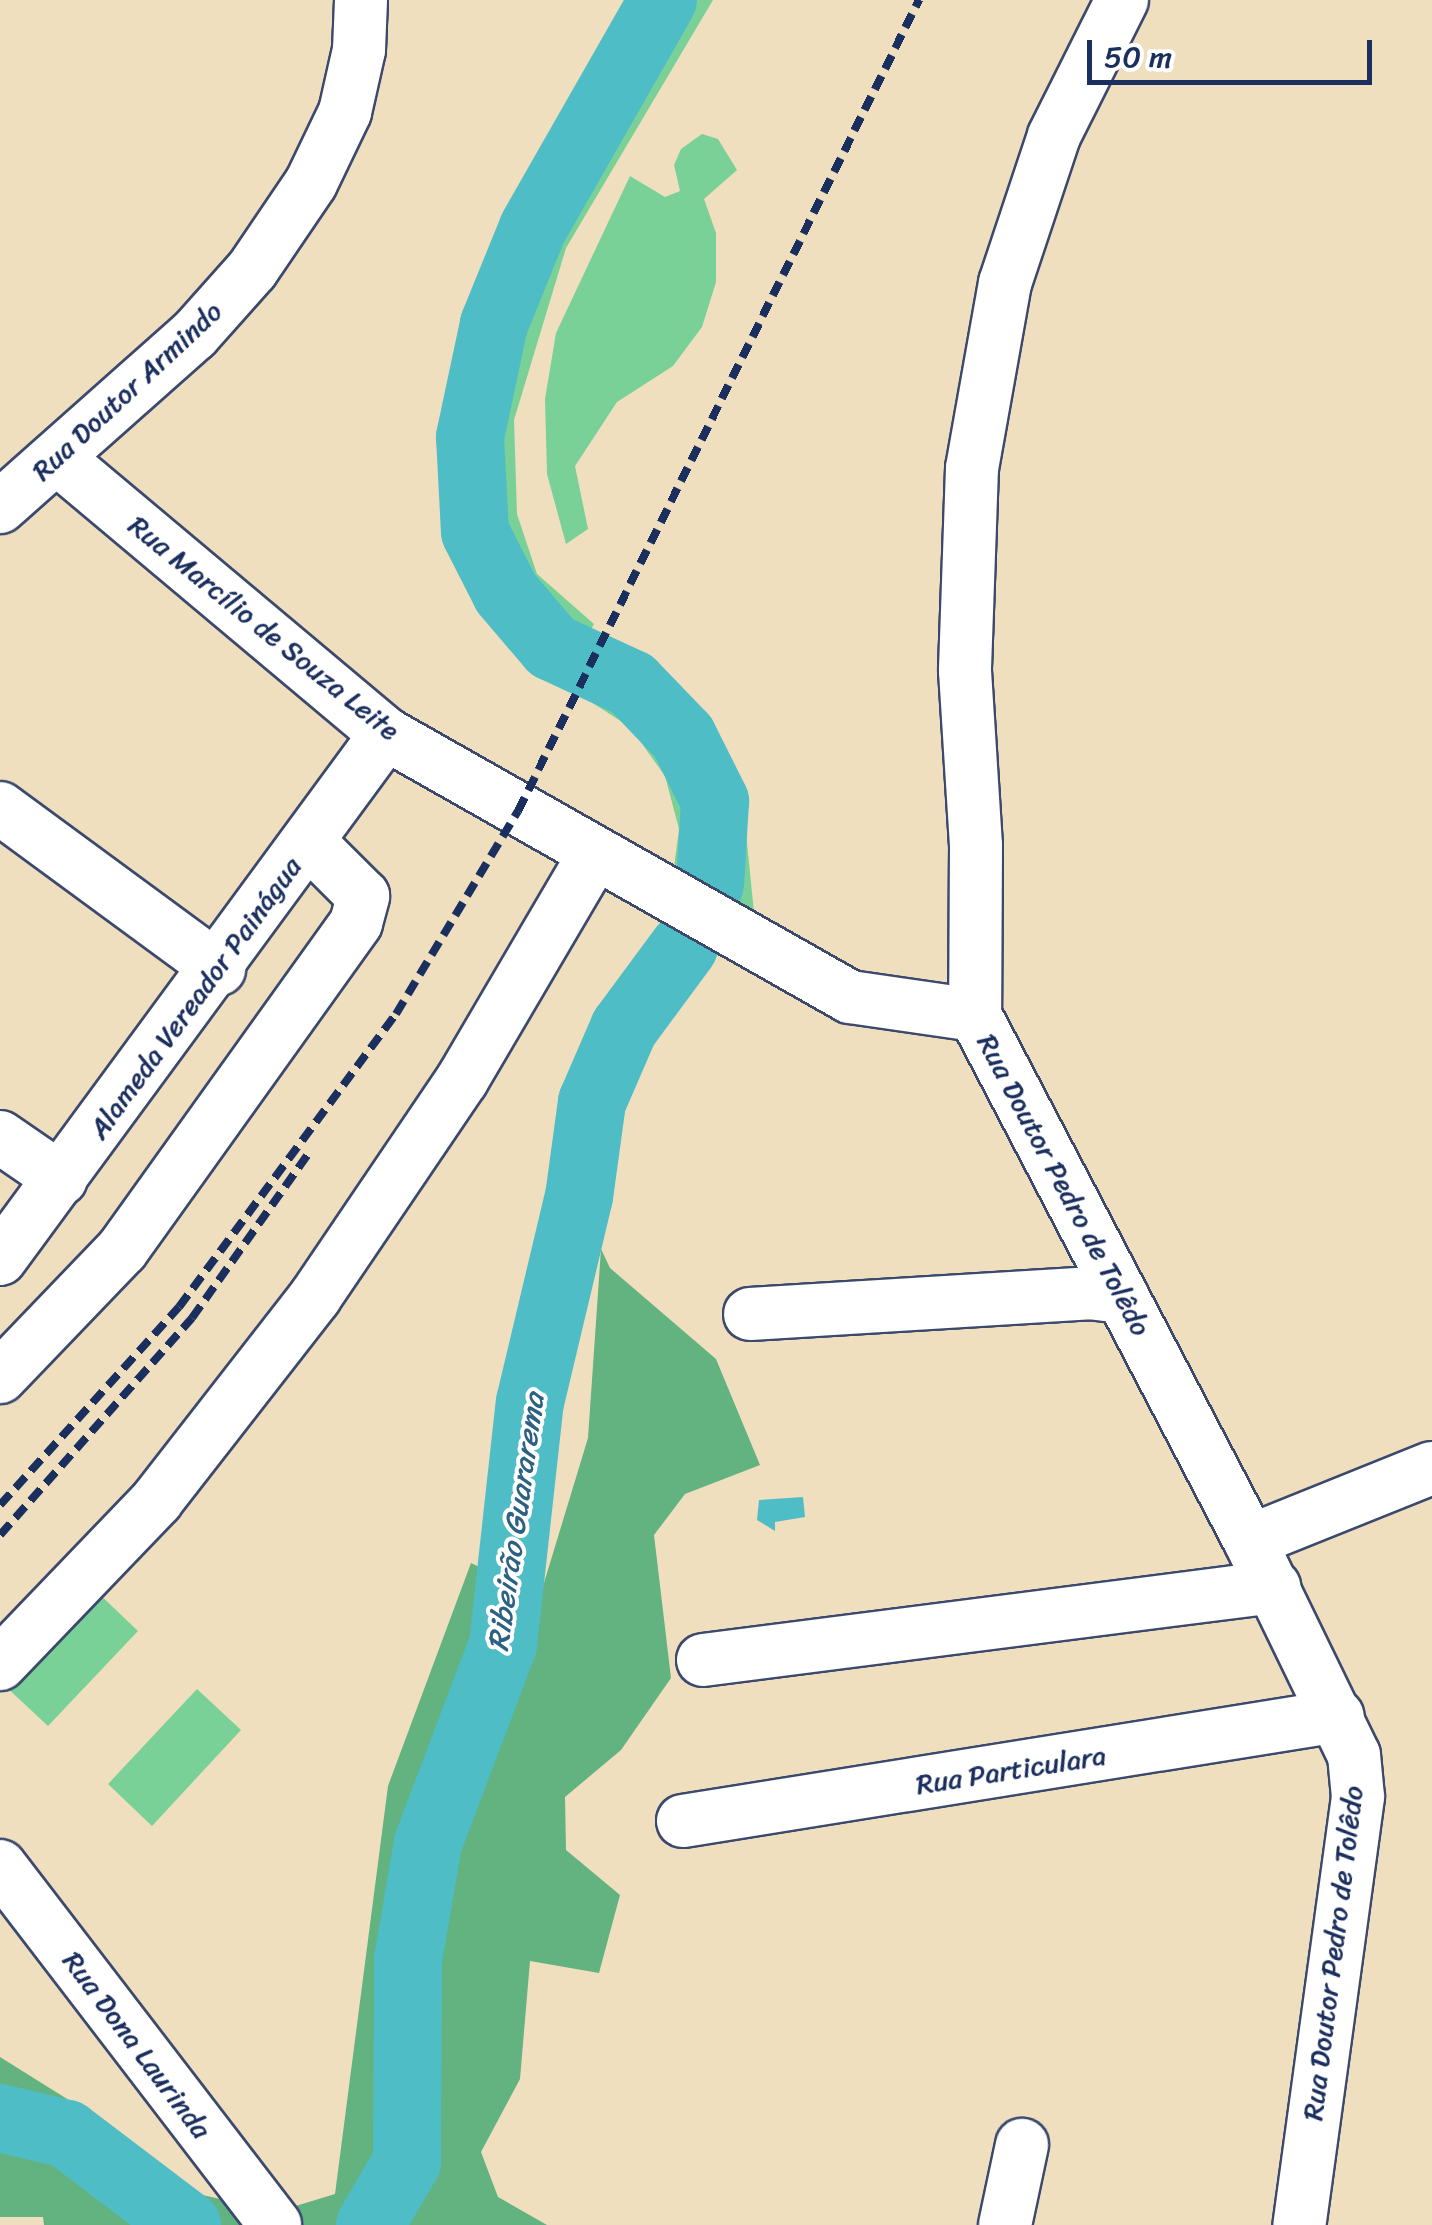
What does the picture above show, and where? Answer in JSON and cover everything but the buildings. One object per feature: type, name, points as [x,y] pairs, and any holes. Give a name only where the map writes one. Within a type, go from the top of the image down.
[{"type":"street","name":"Rua Doutor Armindo","points":[[0,507],[194,335],[252,270],[312,183],[344,112],[359,50],[361,0]]},
{"type":"street","name":"Rua Doutor Pedro de Tolêdo","points":[[1122,0],[1054,136],[1006,283],[972,468],[965,671],[976,845],[975,1015],[1274,1586],[1354,1755],[1358,1798],[1298,2225]]},
{"type":"street","name":"Rua Marcílio de Souza Leite","points":[[57,458],[386,734],[850,997],[975,1015]]},
{"type":"street","name":"Alameda Vereador Painágua","points":[[0,1259],[219,969],[386,734]]},
{"type":"street","points":[[0,808],[219,969]]},
{"type":"street","points":[[0,1377],[122,1250],[356,924],[363,896],[309,842]]},
{"type":"street","points":[[0,1664],[157,1500],[314,1297],[616,864]]},
{"type":"street","points":[[0,1137],[61,1179]]},
{"type":"street","points":[[750,1314],[1089,1293],[1123,1297]]},
{"type":"street","points":[[1250,1541],[1432,1468]]},
{"type":"street","points":[[704,1660],[1274,1586]]},
{"type":"street","name":"Rua Particulara","points":[[683,1820],[1338,1716]]},
{"type":"street","name":"Rua Dona Laurinda","points":[[0,1866],[274,2225]]},
{"type":"street","points":[[1005,2225],[1022,2145]]},
{"type":"green space","points":[[634,0],[713,0],[566,248],[514,420],[517,514],[537,574],[594,624],[563,686],[505,624],[454,527],[456,385],[475,300],[505,220]]},
{"type":"green space","points":[[702,134],[718,139],[737,170],[704,199],[716,233],[716,282],[702,327],[673,366],[617,402],[575,466],[588,529],[566,544],[547,474],[545,399],[556,333],[630,176],[665,197],[680,191],[674,165],[681,149]]},
{"type":"green space","points":[[619,642],[671,684],[723,747],[743,804],[755,922],[674,867],[679,829],[665,776],[630,727],[591,702]]},
{"type":"green space","points":[[601,1249],[610,1268],[716,1359],[760,1465],[685,1494],[654,1535],[671,1678],[621,1750],[565,1797],[566,1850],[620,1895],[599,1973],[530,1961],[520,2079],[481,2152],[498,2197],[547,2225],[44,2225],[43,2217],[0,2217],[0,2057],[72,2102],[181,2190],[276,2212],[335,2194],[388,1786],[471,1563],[540,1596],[588,1438]]},
{"type":"green space","points":[[94,1589],[138,1631],[48,1726],[4,1685]]},
{"type":"green space","points":[[197,1689],[241,1730],[152,1826],[108,1784]]},
{"type":"water","points":[[803,1497],[805,1517],[775,1522],[775,1531],[757,1520],[759,1500]]},
{"type":"waterway","name":"Ribeirão Guararema","points":[[663,0],[533,228],[494,324],[470,437],[475,532],[506,593],[552,647],[632,684],[683,737],[715,801],[710,884]]},
{"type":"waterway","name":"Ribeirão Guararema","points":[[370,2225],[407,2162],[408,1960],[428,1843],[503,1645],[530,1402],[579,1197],[592,1102],[624,1028],[684,947]]},
{"type":"waterway","name":"Ribeirão Guararema","points":[[0,2118],[67,2134],[187,2225]]},
{"type":"railway","points":[[0,1505],[179,1307],[396,1014],[518,811],[919,0]]},
{"type":"railway","points":[[0,1535],[192,1318],[311,1150]]}]
